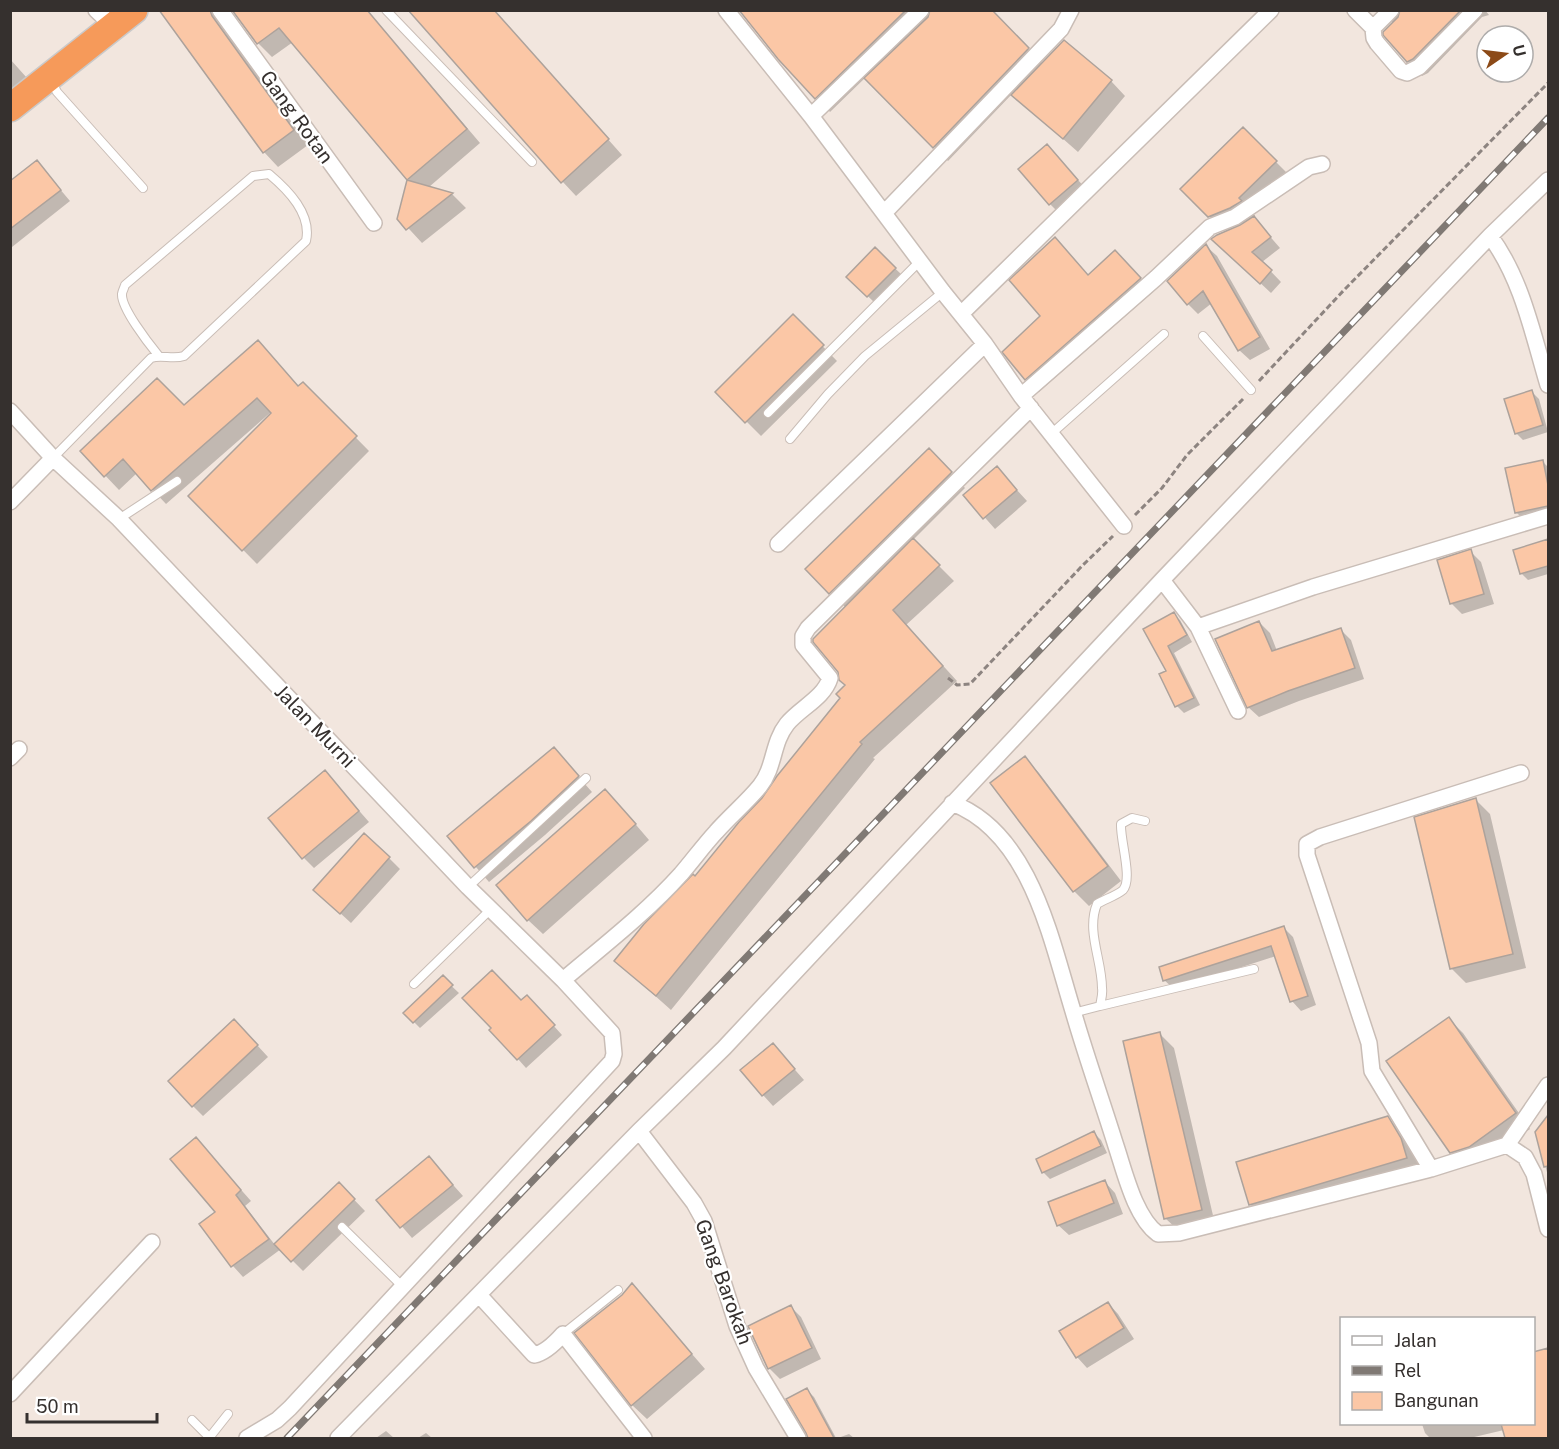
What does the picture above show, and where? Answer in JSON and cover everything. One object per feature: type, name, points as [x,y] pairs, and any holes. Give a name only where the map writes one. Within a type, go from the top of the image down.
[{"type":"highway","points":[[10,108],[115,16]]},
{"type":"street","name":"Gang Rotan","points":[[220,10],[374,222]]},
{"type":"street","points":[[726,10],[812,116],[943,292],[985,344],[1026,402],[1124,526]]},
{"type":"street","points":[[812,116],[921,10]]},
{"type":"street","points":[[885,212],[1061,29],[1071,10]]},
{"type":"street","points":[[962,314],[1271,10]]},
{"type":"street","points":[[1356,10],[1373,28],[1377,43],[1401,71],[1407,74],[1419,68],[1475,10]]},
{"type":"street","points":[[1373,28],[1391,10]]},
{"type":"street","points":[[562,980],[627,926],[680,875],[718,830],[761,785],[770,770],[775,744],[786,725],[798,711],[824,692],[828,686],[830,678],[803,645],[803,636],[808,628],[1026,402],[1210,227],[1235,217],[1309,167],[1322,164]]},
{"type":"street","points":[[338,1438],[480,1296],[639,1131],[724,1048],[1162,580],[1490,236],[1548,180]]},
{"type":"street","points":[[1490,236],[1516,283],[1548,385]]},
{"type":"street","points":[[778,544],[985,344]]},
{"type":"street","name":"Jalan Murni","points":[[10,411],[53,458],[118,519],[468,887],[612,1033],[614,1044],[612,1061],[398,1282]]},
{"type":"street","points":[[10,502],[53,458]]},
{"type":"street","points":[[1198,627],[1313,587],[1548,516]]},
{"type":"street","points":[[1162,580],[1198,627],[1238,711]]},
{"type":"street","points":[[1431,1169],[1372,1071],[1370,1043],[1307,855],[1307,844],[1320,837],[1521,773]]},
{"type":"street","points":[[952,803],[982,819],[1000,836],[1026,875],[1056,951],[1073,1013],[1132,1194],[1146,1222],[1158,1234],[1179,1233],[1431,1169],[1507,1145],[1548,1085]]},
{"type":"street","name":"Gang Barokah","points":[[639,1131],[694,1203],[704,1221],[737,1326],[756,1368],[798,1438]]},
{"type":"street","points":[[1507,1145],[1525,1158],[1534,1174],[1548,1229]]},
{"type":"street","points":[[10,1394],[153,1242]]},
{"type":"street","points":[[247,1438],[278,1420],[290,1408],[398,1282]]},
{"type":"street","points":[[480,1296],[534,1355],[538,1355],[554,1344],[563,1334],[644,1438]]},
{"type":"lane","points":[[386,10],[532,162]]},
{"type":"lane","points":[[48,77],[57,92],[143,188]]},
{"type":"lane","points":[[53,458],[151,358],[158,355],[175,358],[184,356],[306,240],[309,231],[306,220],[285,189],[269,174],[253,176],[125,285],[122,293],[123,301],[138,329],[158,355]]},
{"type":"lane","points":[[768,413],[920,261]]},
{"type":"lane","points":[[790,439],[828,394],[865,356],[943,292]]},
{"type":"lane","points":[[1051,434],[1164,334]]},
{"type":"lane","points":[[1203,336],[1250,388]]},
{"type":"lane","points":[[118,519],[177,481]]},
{"type":"lane","points":[[468,887],[586,778]]},
{"type":"lane","points":[[1100,1006],[1102,986],[1095,948],[1094,911],[1097,904],[1117,894],[1127,884],[1120,835],[1121,824],[1132,819],[1145,820]]},
{"type":"lane","points":[[414,984],[490,909]]},
{"type":"lane","points":[[1073,1013],[1254,969]]},
{"type":"lane","points":[[342,1227],[398,1282]]},
{"type":"lane","points":[[563,1334],[618,1290]]},
{"type":"lane","points":[[192,1420],[210,1438],[228,1414]]},
{"type":"path","points":[[948,678],[957,685],[970,684],[1082,566],[1159,492],[1180,462],[1345,289],[1548,83]]},
{"type":"building","points":[[159,10],[210,10],[212,16],[294,130],[263,153]]},
{"type":"building","points":[[232,10],[367,10],[467,129],[407,180],[279,28],[257,44]]},
{"type":"building","points":[[408,10],[494,10],[609,139],[561,183]]},
{"type":"building","points":[[739,10],[906,10],[815,99],[778,59]]},
{"type":"building","points":[[930,10],[992,10],[1029,48],[933,148],[864,78],[928,17]]},
{"type":"building","points":[[1400,10],[1461,10],[1413,59],[1407,62],[1383,35],[1383,32],[1398,17]]},
{"type":"building","points":[[1064,40],[1112,80],[1063,139],[1011,95]]},
{"type":"building","points":[[1243,127],[1277,161],[1239,198],[1242,201],[1208,217],[1180,189]]},
{"type":"building","points":[[1047,144],[1078,180],[1049,205],[1018,169]]},
{"type":"building","points":[[37,160],[61,190],[10,229],[10,181]]},
{"type":"building","points":[[407,180],[453,193],[406,230],[397,219]]},
{"type":"building","points":[[1254,216],[1271,237],[1252,252],[1272,270],[1260,284],[1211,239]]},
{"type":"building","points":[[1055,237],[1088,275],[1115,250],[1141,278],[1025,380],[1002,352],[1040,316],[1009,280]]},
{"type":"building","points":[[1206,244],[1260,337],[1238,351],[1203,291],[1187,305],[1167,281]]},
{"type":"building","points":[[875,247],[896,268],[867,297],[846,277]]},
{"type":"building","points":[[793,314],[824,345],[745,423],[715,392]]},
{"type":"building","points":[[258,340],[298,386],[303,382],[357,436],[242,551],[188,496],[271,413],[257,398],[151,491],[123,459],[104,477],[80,451],[157,378],[184,405]]},
{"type":"building","points":[[1532,390],[1543,425],[1515,434],[1504,399]]},
{"type":"building","points":[[929,448],[952,472],[829,594],[805,569]]},
{"type":"building","points":[[1543,460],[1548,485],[1548,506],[1515,513],[1505,468]]},
{"type":"building","points":[[997,466],[1017,490],[983,519],[963,495]]},
{"type":"building","points":[[913,538],[940,565],[893,610],[943,666],[860,742],[862,744],[656,996],[614,961],[644,924],[693,874],[695,876],[739,822],[762,798],[840,698],[836,694],[845,685],[839,680],[838,672],[813,642],[813,639]]},
{"type":"building","points":[[1548,539],[1548,566],[1520,574],[1513,550]]},
{"type":"building","points":[[1471,549],[1484,594],[1450,604],[1437,560]]},
{"type":"building","points":[[1174,612],[1187,635],[1168,646],[1194,698],[1175,707],[1159,674],[1166,671],[1143,629]]},
{"type":"building","points":[[1259,621],[1272,651],[1341,628],[1355,668],[1247,708],[1215,639]]},
{"type":"building","points":[[554,747],[579,776],[531,821],[474,868],[447,836]]},
{"type":"building","points":[[1025,756],[1108,866],[1073,892],[990,783]]},
{"type":"building","points":[[325,770],[359,811],[302,859],[268,818]]},
{"type":"building","points":[[605,789],[636,824],[527,921],[496,885]]},
{"type":"building","points":[[1476,798],[1513,954],[1450,969],[1414,817]]},
{"type":"building","points":[[364,833],[390,857],[340,914],[313,890]]},
{"type":"building","points":[[1284,926],[1308,996],[1290,1002],[1271,946],[1163,981],[1159,967]]},
{"type":"building","points":[[492,970],[521,1000],[527,995],[555,1025],[517,1060],[462,998]]},
{"type":"building","points":[[443,975],[453,985],[413,1023],[403,1013]]},
{"type":"building","points":[[1449,1017],[1516,1113],[1469,1147],[1450,1153],[1386,1061]]},
{"type":"building","points":[[234,1019],[258,1045],[192,1107],[168,1081]]},
{"type":"building","points":[[1160,1032],[1202,1210],[1164,1219],[1123,1041]]},
{"type":"building","points":[[773,1043],[795,1069],[762,1096],[740,1070]]},
{"type":"building","points":[[1548,1115],[1548,1166],[1544,1167],[1535,1132]]},
{"type":"building","points":[[1388,1116],[1401,1138],[1407,1158],[1249,1205],[1236,1162]]},
{"type":"building","points":[[1094,1131],[1101,1146],[1042,1173],[1036,1159]]},
{"type":"building","points":[[196,1137],[241,1190],[236,1195],[269,1239],[231,1267],[199,1224],[215,1212],[170,1159]]},
{"type":"building","points":[[429,1156],[453,1185],[400,1228],[376,1200]]},
{"type":"building","points":[[1105,1180],[1114,1203],[1057,1226],[1048,1202]]},
{"type":"building","points":[[339,1182],[355,1199],[291,1262],[274,1244]]},
{"type":"building","points":[[632,1283],[692,1354],[631,1406],[574,1333],[622,1295]]},
{"type":"building","points":[[1108,1302],[1124,1328],[1076,1358],[1059,1331]]},
{"type":"building","points":[[791,1305],[812,1348],[768,1369],[748,1326]]},
{"type":"building","points":[[1548,1348],[1548,1438],[1505,1438],[1501,1425],[1535,1425],[1535,1351]]},
{"type":"building","points":[[807,1388],[834,1438],[808,1438],[786,1399]]},
{"type":"railway","points":[[287,1438],[1548,118]]}]
